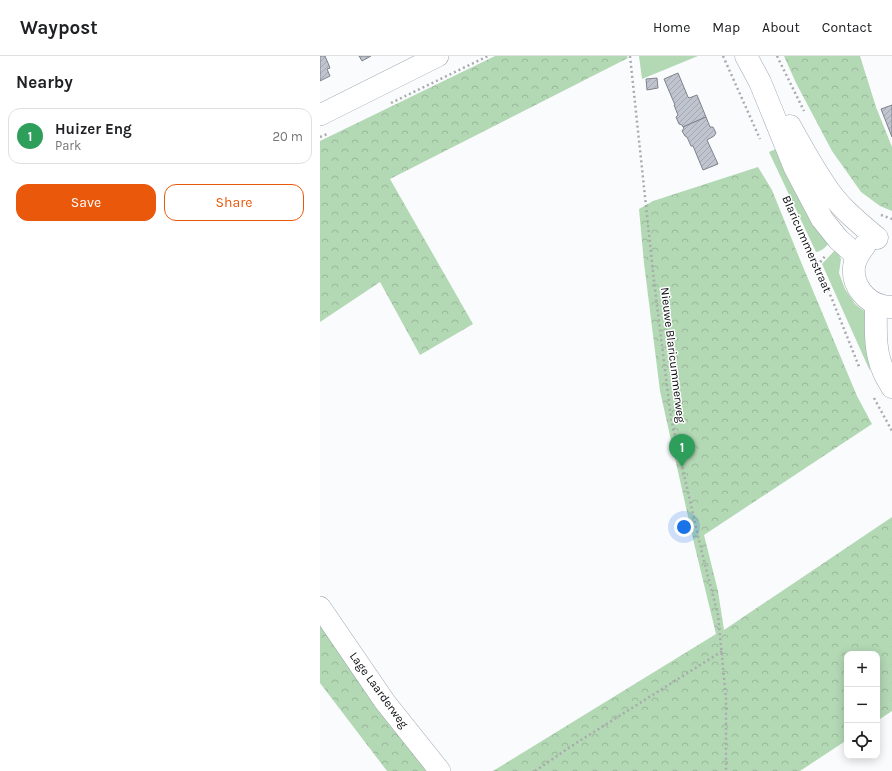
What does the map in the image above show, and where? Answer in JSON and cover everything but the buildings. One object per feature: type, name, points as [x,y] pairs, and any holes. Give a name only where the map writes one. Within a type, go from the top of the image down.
[{"type":"main road","name":"Blaricummerstraat","points":[[746,56],[760,82],[795,168],[822,219],[838,239],[857,256]]},
{"type":"main road","name":"Blaricummerstraat","points":[[760,82],[781,110],[825,186],[855,220],[885,237]]},
{"type":"main road","points":[[883,391],[883,370],[878,357],[876,332],[884,306],[866,298],[859,290],[854,279],[854,267],[857,256],[865,245],[885,237]]},
{"type":"street","points":[[324,124],[438,56]]},
{"type":"street","name":"Lage Laarderweg","points":[[320,607],[385,702],[440,771]]},
{"type":"path","points":[[390,103],[488,56]]},
{"type":"path","name":"Nieuwe Blaricummerweg","points":[[630,56],[654,281],[671,418],[718,615],[723,650],[726,698],[726,771]]},
{"type":"path","points":[[722,56],[762,143]]},
{"type":"path","points":[[320,137],[324,124]]},
{"type":"path","name":"Blaricummerstraat","points":[[785,193],[832,299],[861,370]]},
{"type":"path","points":[[883,391],[883,415],[892,431]]},
{"type":"path","points":[[536,771],[570,747],[723,650]]},
{"type":"green space","points":[[495,56],[627,56],[628,58],[390,179],[473,324],[420,355],[380,282],[320,322],[320,141]]},
{"type":"green space","points":[[639,56],[698,56],[642,79]]},
{"type":"green space","points":[[784,56],[860,56],[876,107],[892,147],[892,211],[880,206],[861,192],[832,151],[796,83]]},
{"type":"green space","points":[[778,148],[831,241],[821,251],[816,252],[769,152]]},
{"type":"green space","points":[[758,167],[772,190],[857,396],[872,424],[704,535],[718,591],[724,630],[892,517],[892,711],[880,719],[880,651],[844,651],[844,742],[800,771],[493,771],[716,634],[660,391],[644,263],[639,209],[653,201]]},
{"type":"green space","points":[[836,249],[841,259],[839,273],[845,289],[855,304],[868,314],[867,326],[870,371],[822,264]]},
{"type":"green space","points":[[320,620],[429,771],[387,771],[320,683]]},
{"type":"place","name":"Huizer Eng","points":[[682,467]]}]
